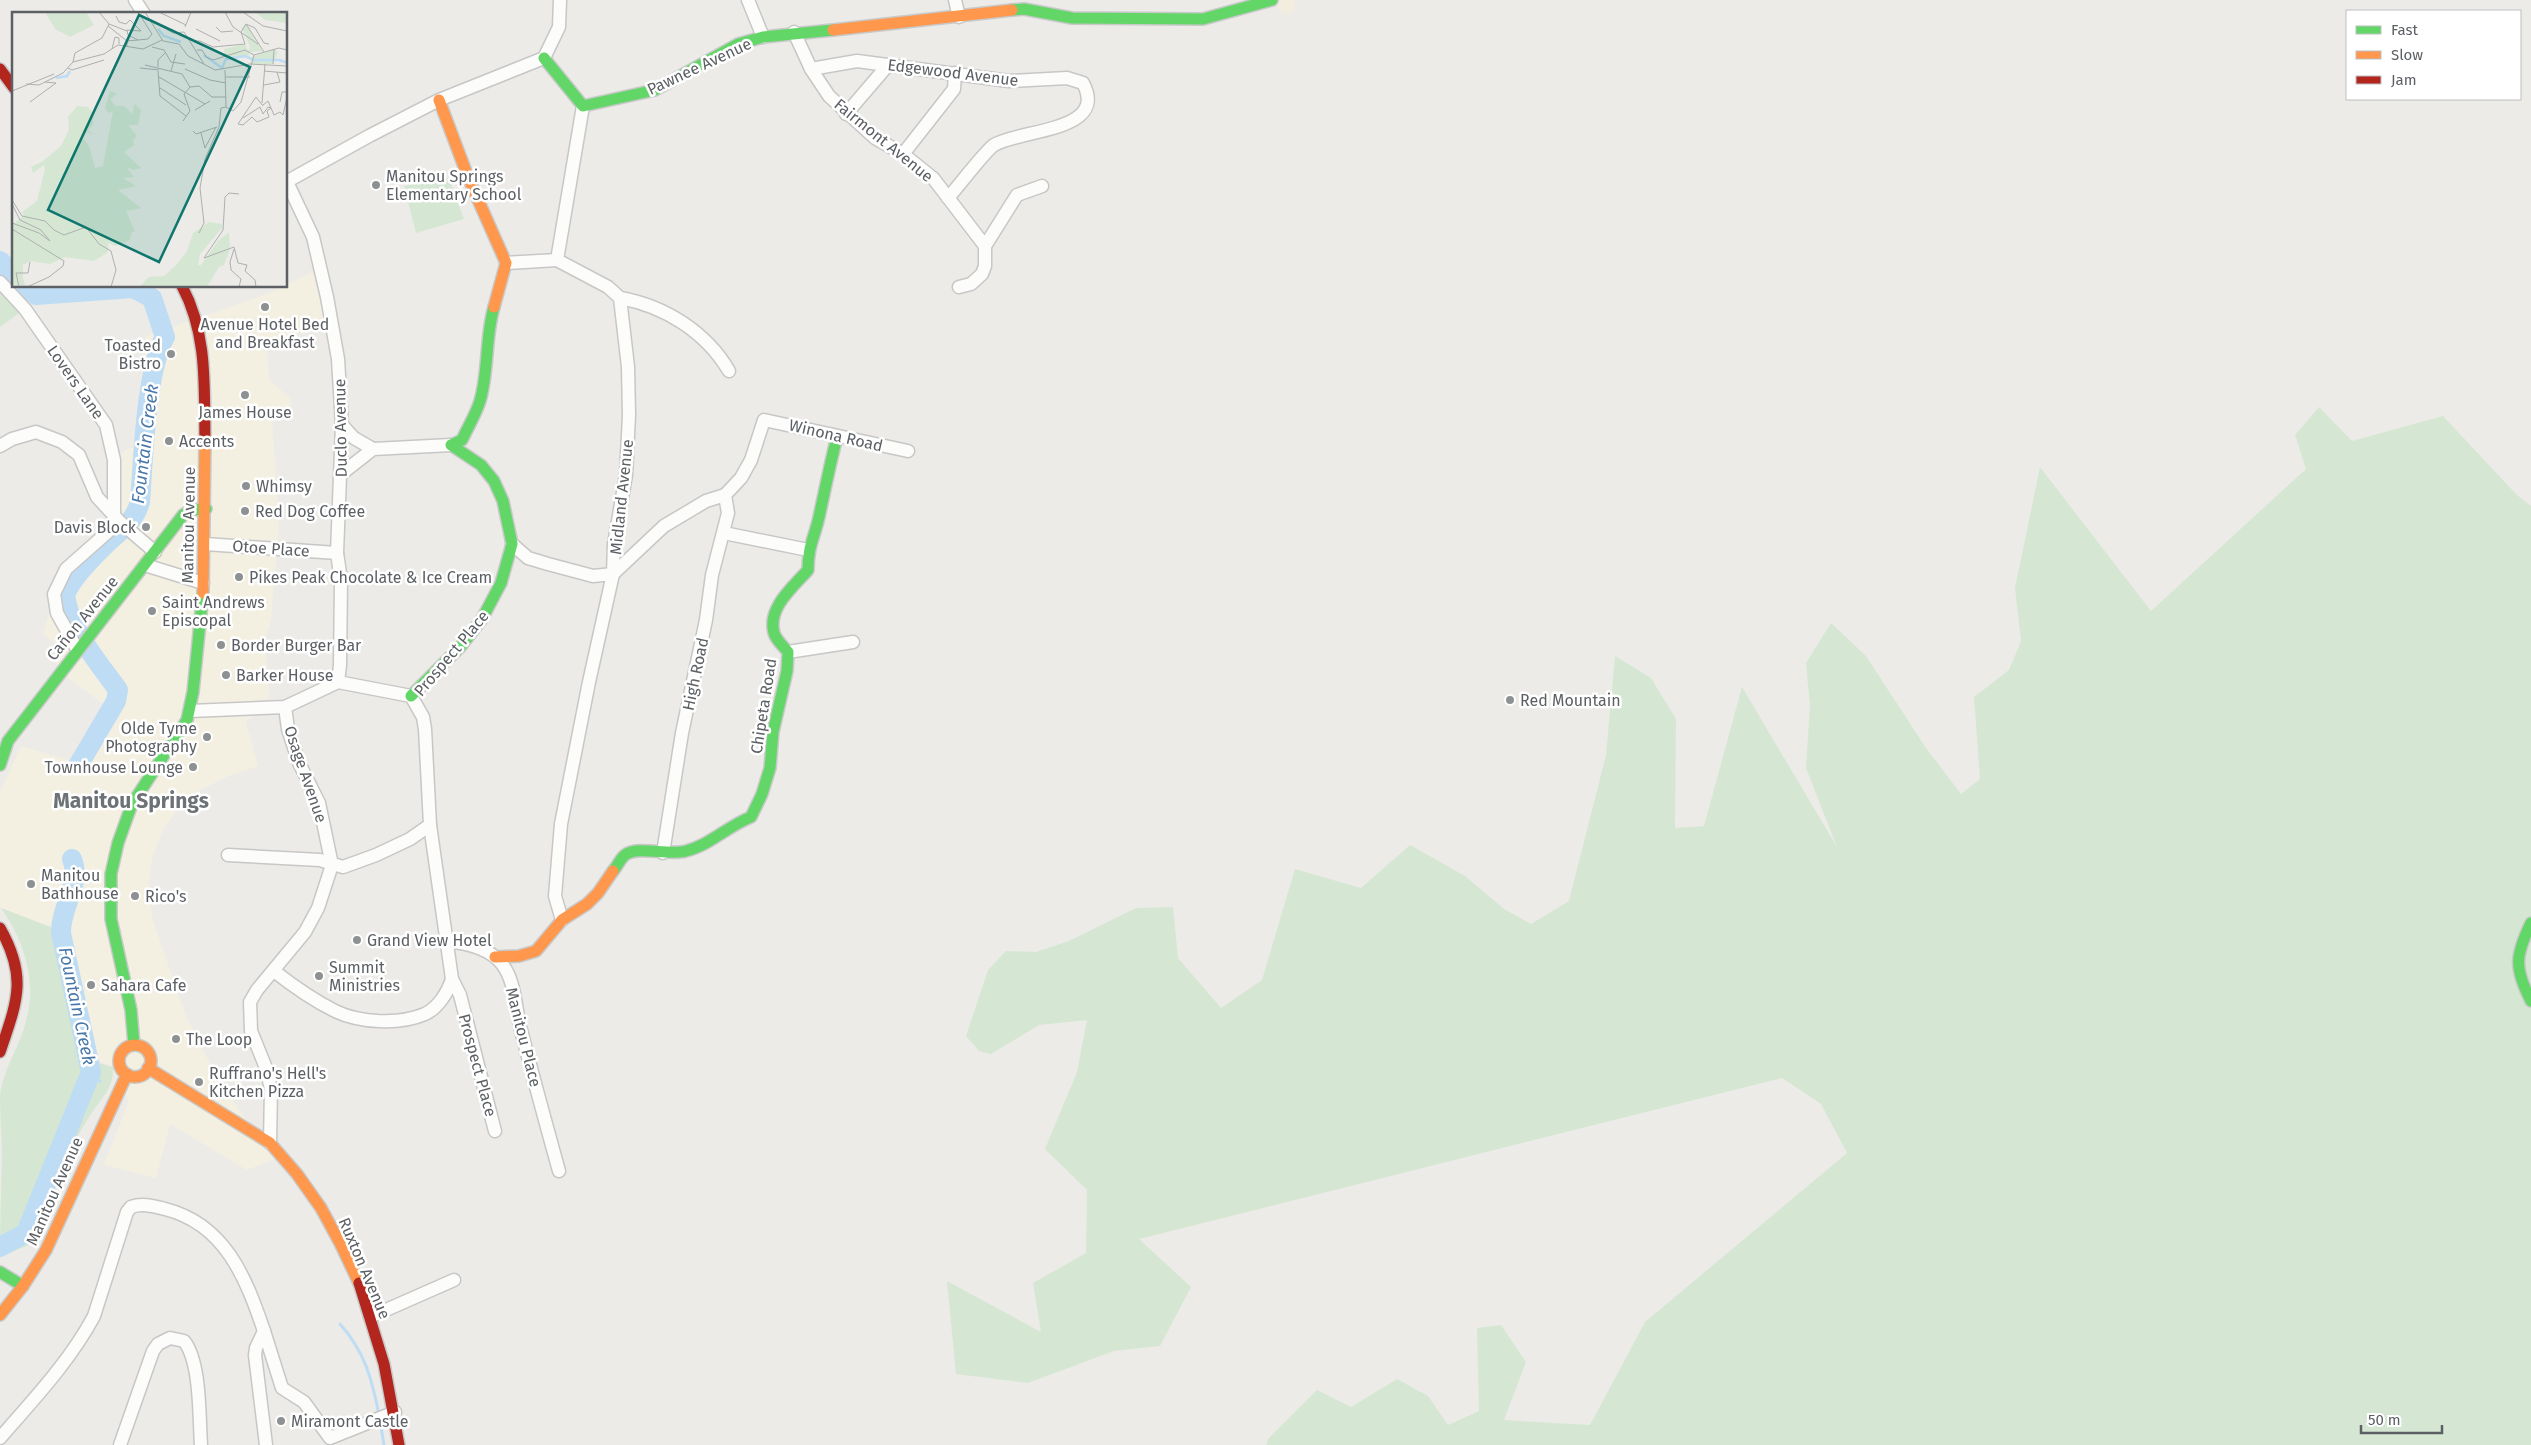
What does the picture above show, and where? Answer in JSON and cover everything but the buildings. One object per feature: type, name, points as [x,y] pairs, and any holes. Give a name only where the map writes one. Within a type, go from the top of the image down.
[{"type":"street","points":[[135,0],[143,12]]},
{"type":"street","points":[[288,181],[439,100],[544,58],[560,27],[560,0]]},
{"type":"street","points":[[748,0],[763,37]]},
{"type":"street","points":[[954,0],[959,17]]},
{"type":"street","name":"Pawnee Avenue","points":[[583,106],[655,90],[738,44],[763,37],[794,32],[959,17],[1026,5],[1072,18],[1203,19],[1272,0]]},
{"type":"street","name":"Fairmont Avenue","points":[[794,32],[811,69],[829,96],[846,114],[875,138],[903,154],[933,178],[985,246]]},
{"type":"street","points":[[544,58],[583,106],[557,260]]},
{"type":"street","name":"Edgewood Avenue","points":[[811,69],[857,61],[1009,81],[1067,78],[1083,83],[1089,95],[1088,106],[1076,120],[994,145],[948,198]]},
{"type":"street","points":[[846,114],[888,65]]},
{"type":"street","points":[[0,69],[12,85]]},
{"type":"street","points":[[903,154],[954,89],[955,73]]},
{"type":"street","points":[[342,425],[354,438],[374,449],[451,445],[462,440],[480,401],[486,364],[489,324],[506,263],[468,176],[439,100]]},
{"type":"street","name":"Duclo Avenue","points":[[288,186],[313,237],[327,297],[338,359],[342,425],[337,553],[341,580],[338,682]]},
{"type":"street","points":[[959,287],[971,284],[982,274],[985,266],[985,246],[1017,195],[1042,186]]},
{"type":"street","points":[[506,263],[557,260],[608,287],[620,298],[643,302],[680,321],[718,352],[729,371]]},
{"type":"street","name":"Lovers Lane","points":[[0,282],[25,309],[106,425],[114,460],[123,524]]},
{"type":"street","name":"Manitou Avenue","points":[[134,1045],[132,1010],[111,919],[110,891],[112,868],[132,804],[182,729],[190,711],[203,583],[206,510],[206,424],[200,331],[192,305],[183,288]]},
{"type":"street","name":"Midland Avenue","points":[[562,920],[555,896],[561,824],[588,682],[614,574],[614,544],[626,475],[629,415],[628,368],[620,298]]},
{"type":"street","name":"Winona Road","points":[[725,495],[741,478],[751,460],[764,420],[908,451]]},
{"type":"street","points":[[0,446],[12,439],[36,432],[62,442],[78,454],[97,497],[123,524],[155,552]]},
{"type":"street","name":"Chipeta Road","points":[[663,853],[679,853],[700,847],[736,822],[750,817],[762,794],[770,768],[773,732],[787,671],[788,652],[774,634],[772,618],[781,601],[808,570],[808,550],[819,518],[825,482],[837,436]]},
{"type":"street","points":[[451,445],[482,466],[496,484],[503,503],[512,544],[528,558],[593,576],[614,574],[664,526],[706,501],[725,495]]},
{"type":"street","points":[[341,474],[374,449]]},
{"type":"street","name":"High Road","points":[[663,853],[682,733],[706,620],[712,575],[728,513],[725,495]]},
{"type":"street","name":"Cañon Avenue","points":[[0,765],[4,738],[145,565],[183,515],[191,510],[206,510]]},
{"type":"street","points":[[79,647],[57,613],[54,594],[66,569],[110,530],[123,524]]},
{"type":"street","points":[[724,533],[808,550]]},
{"type":"street","name":"Otoe Place","points":[[205,544],[337,553]]},
{"type":"street","name":"Prospect Place","points":[[495,1131],[460,995],[452,979],[430,825],[426,729],[423,716],[411,696],[440,669],[487,610],[500,587],[505,555],[512,544]]},
{"type":"street","points":[[145,565],[203,583]]},
{"type":"street","points":[[788,652],[853,642]]},
{"type":"street","points":[[190,711],[285,707],[338,682],[411,696]]},
{"type":"street","name":"Osage Avenue","points":[[270,1143],[272,1107],[269,1078],[251,1031],[249,1010],[253,996],[305,932],[318,908],[332,865],[319,803],[299,763],[288,729],[285,707]]},
{"type":"street","points":[[228,855],[320,860],[332,865],[343,866],[376,855],[410,839],[430,825]]},
{"type":"street","points":[[447,941],[464,943],[496,957],[519,956],[536,951],[562,920],[587,904],[598,893],[626,856],[635,851],[663,853]]},
{"type":"street","points":[[2531,923],[2516,955],[2517,975],[2531,1000]]},
{"type":"street","points":[[0,928],[13,955],[18,984],[18,1001],[0,1052]]},
{"type":"street","name":"Manitou Place","points":[[496,957],[503,964],[513,989],[520,1027],[560,1171]]},
{"type":"street","points":[[274,971],[297,989],[336,1011],[363,1019],[383,1021],[426,1014],[440,1002],[452,979]]},
{"type":"street","points":[[134,1045],[142,1047],[148,1053],[148,1068],[141,1075],[127,1074],[121,1068],[120,1058],[124,1049],[134,1045]]},
{"type":"street","name":"Ruxton Avenue","points":[[148,1068],[270,1143],[294,1171],[333,1230],[370,1317],[390,1414],[399,1445]]},
{"type":"street","name":"Manitou Avenue","points":[[0,1315],[23,1286],[55,1231],[86,1158],[127,1074]]},
{"type":"street","points":[[0,1438],[60,1368],[88,1327],[94,1316],[131,1207],[144,1205],[185,1215],[201,1224],[218,1241],[241,1272],[250,1288],[282,1388],[304,1402],[330,1441],[372,1420],[390,1414]]},
{"type":"street","points":[[0,1272],[23,1286]]},
{"type":"street","points":[[370,1317],[454,1280]]},
{"type":"street","points":[[264,1331],[256,1348],[256,1355],[266,1445]]},
{"type":"street","points":[[120,1445],[153,1351],[158,1344],[170,1338],[184,1341],[191,1353],[201,1445]]},
{"type":"shaded area","points":[[313,272],[326,327],[266,341],[269,380],[291,399],[291,416],[272,422],[279,522],[271,619],[264,643],[269,697],[246,722],[258,766],[228,776],[185,798],[162,832],[152,858],[149,882],[152,918],[187,1019],[219,1081],[274,1159],[247,1170],[170,1124],[156,1178],[104,1165],[129,1101],[110,1065],[92,1059],[59,927],[50,928],[0,907],[0,793],[21,746],[74,762],[105,705],[67,677],[52,658],[60,647],[43,634],[57,586],[110,530],[114,460],[123,452],[137,445],[138,406],[145,337],[280,288],[288,288],[288,284]]},
{"type":"green space","points":[[438,172],[449,179],[464,219],[416,233],[404,186],[414,184]]},
{"type":"green space","points":[[0,282],[25,309],[0,327]]},
{"type":"green space","points":[[2319,407],[2352,441],[2443,416],[2517,495],[2531,506],[2531,1445],[1266,1445],[1268,1439],[1317,1390],[1351,1407],[1397,1379],[1428,1396],[1448,1425],[1479,1411],[1477,1328],[1501,1325],[1526,1362],[1504,1420],[1590,1425],[1645,1322],[1847,1153],[1821,1104],[1782,1078],[1139,1239],[1191,1287],[1160,1346],[1114,1351],[1028,1383],[956,1374],[947,1281],[1041,1332],[1033,1283],[1086,1253],[1087,1190],[1045,1149],[1077,1072],[1087,1020],[1039,1025],[991,1054],[979,1051],[966,1036],[988,970],[1006,951],[1036,952],[1069,941],[1136,908],[1173,907],[1178,958],[1221,1008],[1262,980],[1295,869],[1361,888],[1410,845],[1465,876],[1504,909],[1531,924],[1569,901],[1606,755],[1615,656],[1651,678],[1676,719],[1675,828],[1704,826],[1742,687],[1837,847],[1806,768],[1810,706],[1806,663],[1831,623],[1866,656],[1926,748],[1961,794],[1980,779],[1974,697],[2009,670],[2021,641],[2015,588],[2040,467],[2151,611],[2306,469],[2295,435]]},
{"type":"green space","points":[[1,908],[56,929],[87,1060],[113,1067],[113,1074],[109,1087],[82,1129],[67,1159],[38,1239],[35,1243],[0,1256],[1,1088],[25,1025],[30,994],[27,964],[23,949]]},
{"type":"sand","points":[[1273,0],[1293,0],[1296,8],[1290,13],[1283,14]]},
{"type":"waterway","name":"Fountain Creek","points":[[0,261],[12,272]]},
{"type":"waterway","name":"Fountain Creek","points":[[28,288],[36,295],[133,288]]},
{"type":"waterway","name":"Fountain Creek","points":[[79,764],[116,701],[118,690],[78,632],[67,607],[65,594],[82,570],[129,522],[137,510],[140,502],[146,416],[154,370],[165,337],[152,298],[133,288]]},
{"type":"waterway","name":"Fountain Creek","points":[[0,1247],[26,1233],[91,1072],[61,933],[64,914],[73,886],[74,868],[72,859]]},
{"type":"waterway","points":[[91,1072],[100,1081]]},
{"type":"waterway","points":[[340,1324],[356,1345],[366,1366],[379,1415]]},
{"type":"waterway","points":[[380,1421],[384,1445]]},
{"type":"traffic: fast","points":[[1012,10],[1024,9],[1072,18],[1203,19],[1272,0]]},
{"type":"traffic: fast","points":[[544,58],[583,106],[655,90],[738,44],[763,37],[833,30]]},
{"type":"traffic: fast","points":[[411,696],[461,646],[482,619],[501,583],[512,544],[503,501],[494,481],[481,465],[451,445],[462,440],[480,401],[485,378],[489,330],[494,307]]},
{"type":"traffic: fast","points":[[613,871],[623,857],[630,852],[686,851],[703,844],[751,817],[762,794],[770,768],[773,732],[787,671],[788,652],[778,641],[774,633],[774,615],[783,598],[808,570],[810,548],[837,437]]},
{"type":"traffic: fast","points":[[0,765],[8,741],[183,515],[191,510],[206,509]]},
{"type":"traffic: fast","points":[[134,1045],[131,1010],[111,919],[111,874],[118,843],[132,804],[187,720],[193,692],[203,593]]},
{"type":"traffic: fast","points":[[2531,923],[2519,953],[2519,971],[2531,1001]]},
{"type":"traffic: fast","points":[[0,1272],[23,1286]]},
{"type":"traffic: slow","points":[[833,30],[1012,10]]},
{"type":"traffic: slow","points":[[439,100],[468,177],[506,263],[494,307]]},
{"type":"traffic: slow","points":[[203,593],[205,441]]},
{"type":"traffic: slow","points":[[495,957],[519,956],[536,951],[562,920],[587,904],[598,893],[613,871]]},
{"type":"traffic: slow","points":[[135,1045],[146,1050],[151,1061],[146,1072],[135,1077],[124,1072],[119,1061],[124,1050],[135,1045]]},
{"type":"traffic: slow","points":[[148,1068],[270,1143],[297,1174],[321,1208],[359,1283]]},
{"type":"traffic: slow","points":[[0,1315],[23,1286],[46,1250],[127,1074]]},
{"type":"traffic: jam","points":[[0,69],[12,85]]},
{"type":"traffic: jam","points":[[183,288],[196,323],[203,362],[205,441]]},
{"type":"traffic: jam","points":[[0,928],[9,945],[17,976],[15,1004],[0,1052]]},
{"type":"traffic: jam","points":[[359,1283],[384,1364],[399,1445]]},
{"type":"place","name":"Manitou Springs Elementary School","points":[[376,185]]},
{"type":"place","name":"Avenue Hotel Bed and Breakfast","points":[[265,307]]},
{"type":"place","name":"Toasted Bistro","points":[[171,354]]},
{"type":"place","name":"James House","points":[[245,395]]},
{"type":"place","name":"Accents","points":[[169,441]]},
{"type":"place","name":"Whimsy","points":[[246,486]]},
{"type":"place","name":"Red Dog Coffee","points":[[245,511]]},
{"type":"place","name":"Davis Block","points":[[146,527]]},
{"type":"place","name":"Pikes Peak Chocolate & Ice Cream","points":[[239,577]]},
{"type":"place","name":"Saint Andrews Episcopal","points":[[152,611]]},
{"type":"place","name":"Border Burger Bar","points":[[221,645]]},
{"type":"place","name":"Barker House","points":[[226,675]]},
{"type":"place","name":"Red Mountain","points":[[1510,700]]},
{"type":"place","name":"Olde Tyme Photography","points":[[207,737]]},
{"type":"place","name":"Townhouse Lounge","points":[[193,767]]},
{"type":"place","name":"Manitou Bathhouse","points":[[31,884]]},
{"type":"place","name":"Rico's","points":[[135,896]]},
{"type":"place","name":"Grand View Hotel","points":[[357,940]]},
{"type":"place","name":"Summit Ministries","points":[[319,976]]},
{"type":"place","name":"Sahara Cafe","points":[[91,985]]},
{"type":"place","name":"The Loop","points":[[176,1039]]},
{"type":"place","name":"Ruffrano's Hell's Kitchen Pizza","points":[[199,1082]]},
{"type":"place","name":"Miramont Castle","points":[[281,1421]]},
{"type":"district","name":"Manitou Springs","points":[[131,801]]}]
